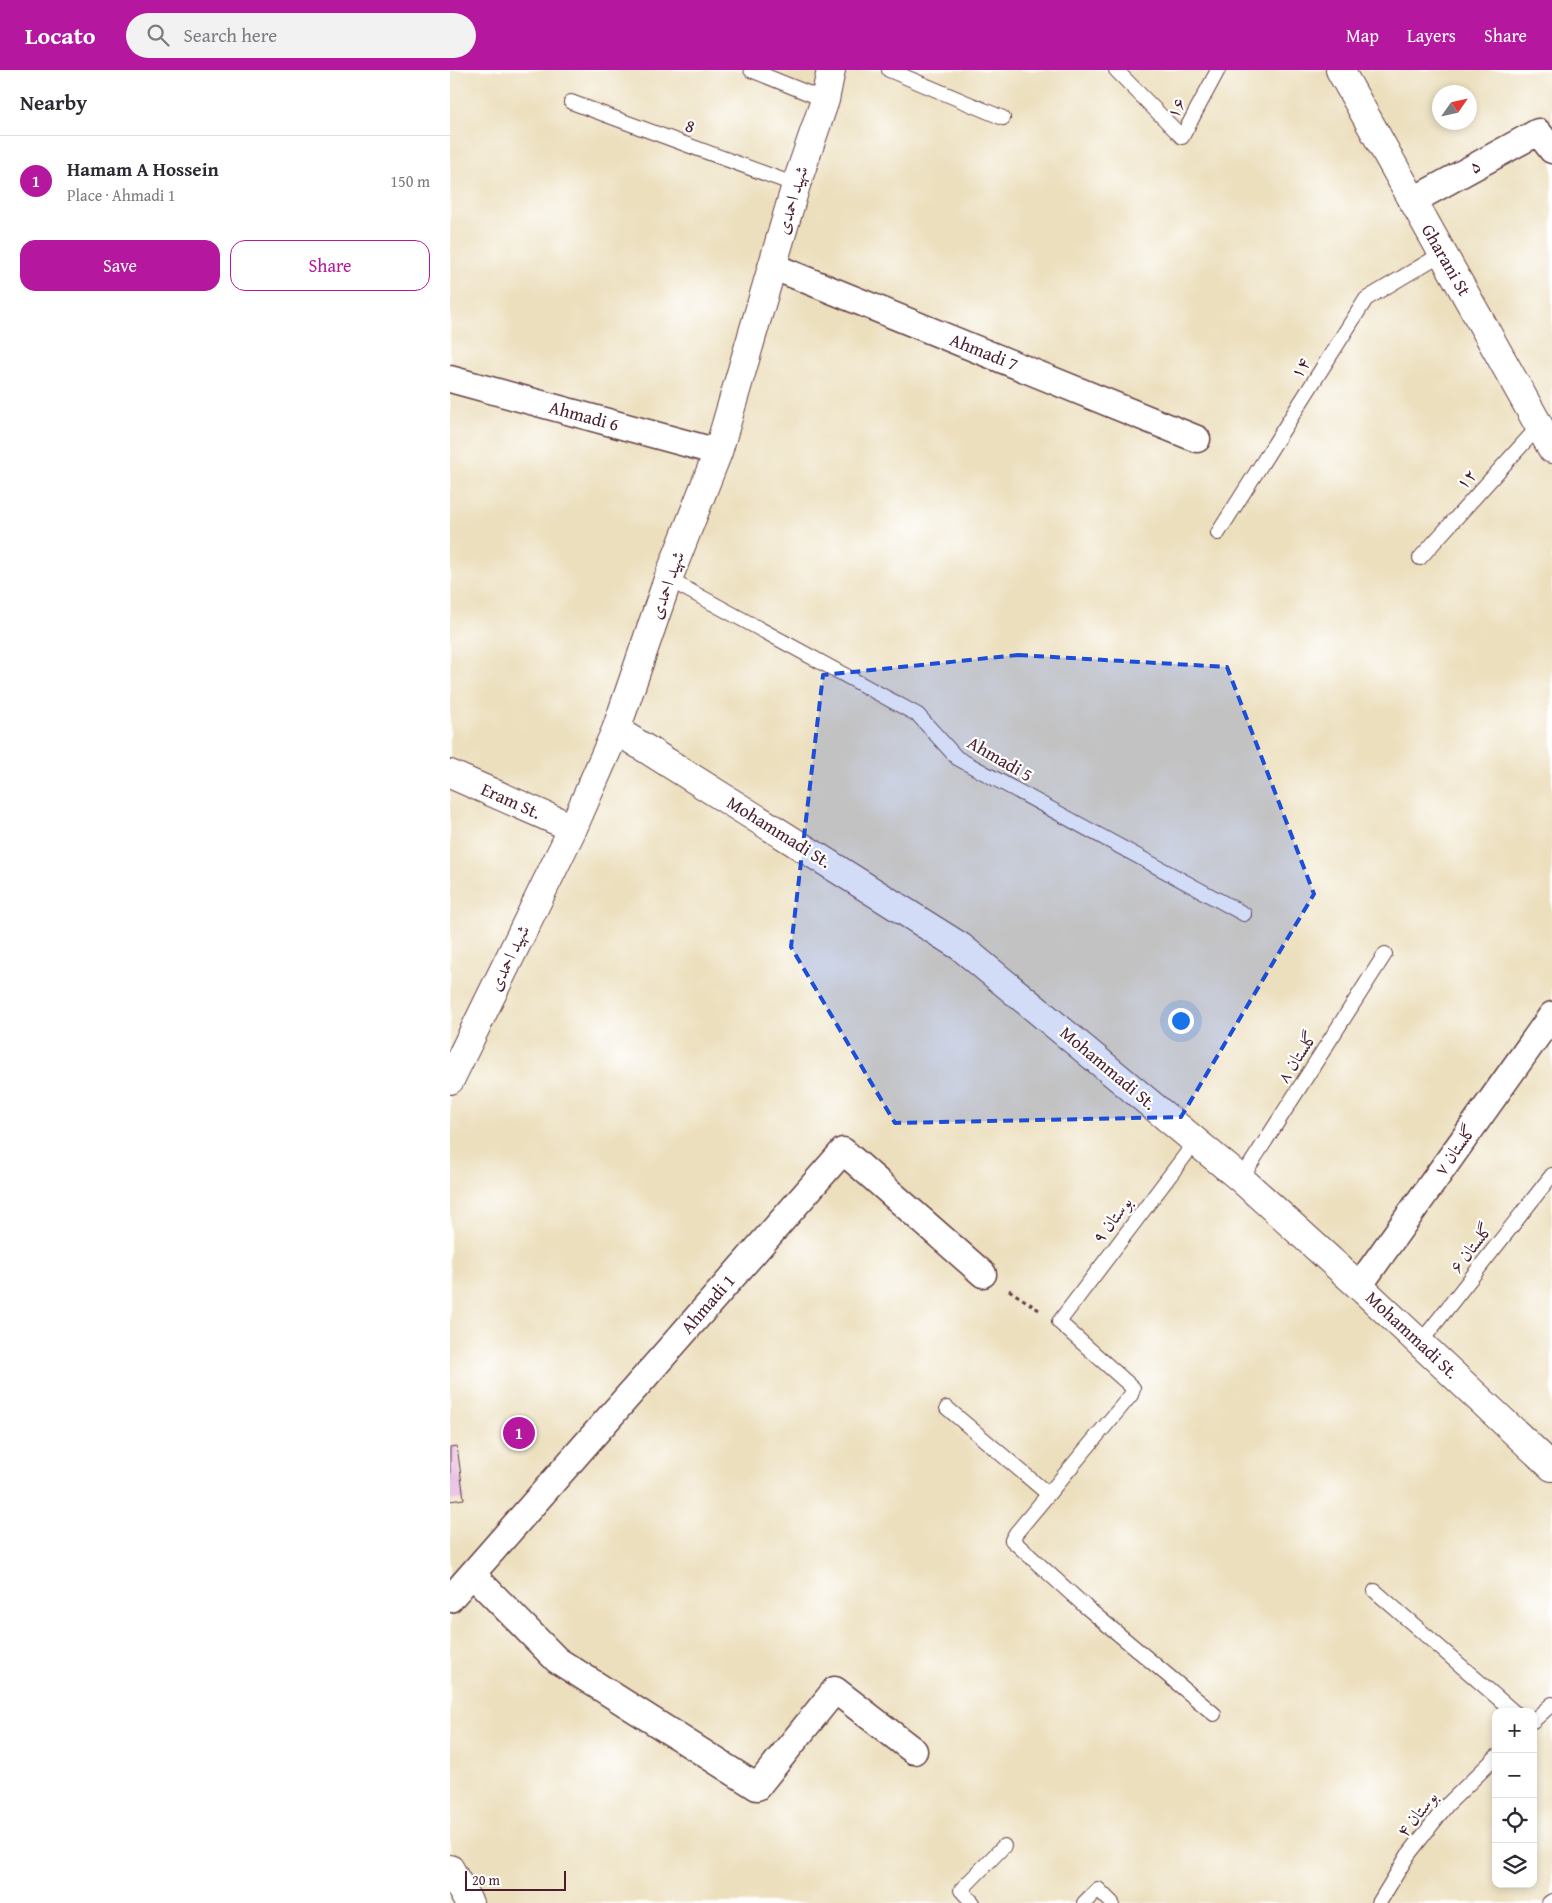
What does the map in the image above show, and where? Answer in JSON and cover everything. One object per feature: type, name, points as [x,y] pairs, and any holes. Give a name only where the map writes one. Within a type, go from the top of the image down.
[{"type":"street","name":"شهید احمدی","points":[[450,1080],[573,828],[616,730],[668,578],[718,452],[796,185],[825,100],[831,70]]},
{"type":"street","name":"Gharani St","points":[[1340,70],[1546,437]]},
{"type":"street","name":"۵","points":[[1412,201],[1545,141]]},
{"type":"street","name":"Ahmadi 7","points":[[772,266],[1197,438]]},
{"type":"street","name":"Ahmadi 6","points":[[450,379],[718,452]]},
{"type":"street","name":"Mohammadi St.","points":[[616,730],[961,947],[1241,1179],[1552,1467]]},
{"type":"street","name":"Eram St.","points":[[450,774],[573,828]]},
{"type":"street","name":"گلستان ۷","points":[[1358,1286],[1552,1015]]},
{"type":"street","name":"Ahmadi 1","points":[[450,1599],[843,1151],[984,1274]]},
{"type":"street","points":[[472,1574],[557,1660],[757,1787],[834,1690],[914,1751]]},
{"type":"street","points":[[450,1869],[469,1903]]},
{"type":"lane","points":[[751,70],[825,100]]},
{"type":"lane","points":[[890,70],[1003,118]]},
{"type":"lane","name":"۱۶","points":[[1116,70],[1182,137],[1218,70]]},
{"type":"lane","name":"8","points":[[571,102],[796,185]]},
{"type":"lane","name":"۱۴","points":[[1218,533],[1366,299],[1443,253]]},
{"type":"lane","name":"۱۲","points":[[1420,558],[1546,437]]},
{"type":"lane","name":"Ahmadi 5","points":[[668,578],[918,715],[957,758],[1244,914]]},
{"type":"lane","name":"گلستان ۸","points":[[1241,1179],[1385,954]]},
{"type":"lane","name":"بوستان ۹","points":[[1058,1322],[1196,1141]]},
{"type":"lane","name":"گلستان ۶","points":[[1420,1344],[1552,1175]]},
{"type":"lane","points":[[1058,1322],[1133,1388],[1131,1396],[1048,1494],[1012,1540],[1086,1607],[1214,1714]]},
{"type":"lane","points":[[947,1408],[1048,1494]]},
{"type":"lane","points":[[1375,1591],[1509,1708]]},
{"type":"lane","points":[[1537,1717],[1552,1704]]},
{"type":"lane","name":"بوستان ۴","points":[[1379,1903],[1408,1855],[1447,1805],[1492,1761]]},
{"type":"lane","points":[[973,1903],[960,1890],[1004,1846]]},
{"type":"lane","points":[[1084,1903],[1098,1889],[1112,1903]]},
{"type":"path","points":[[984,1274],[1058,1322]]},
{"type":"highlighted area","points":[[1018,655],[1227,667],[1314,894],[1181,1117],[895,1123],[791,947],[823,675]]},
{"type":"building","points":[[457,1446],[464,1499],[450,1501],[450,1447]]},
{"type":"place","name":"Hamam A Hossein","points":[[519,1433]]}]
